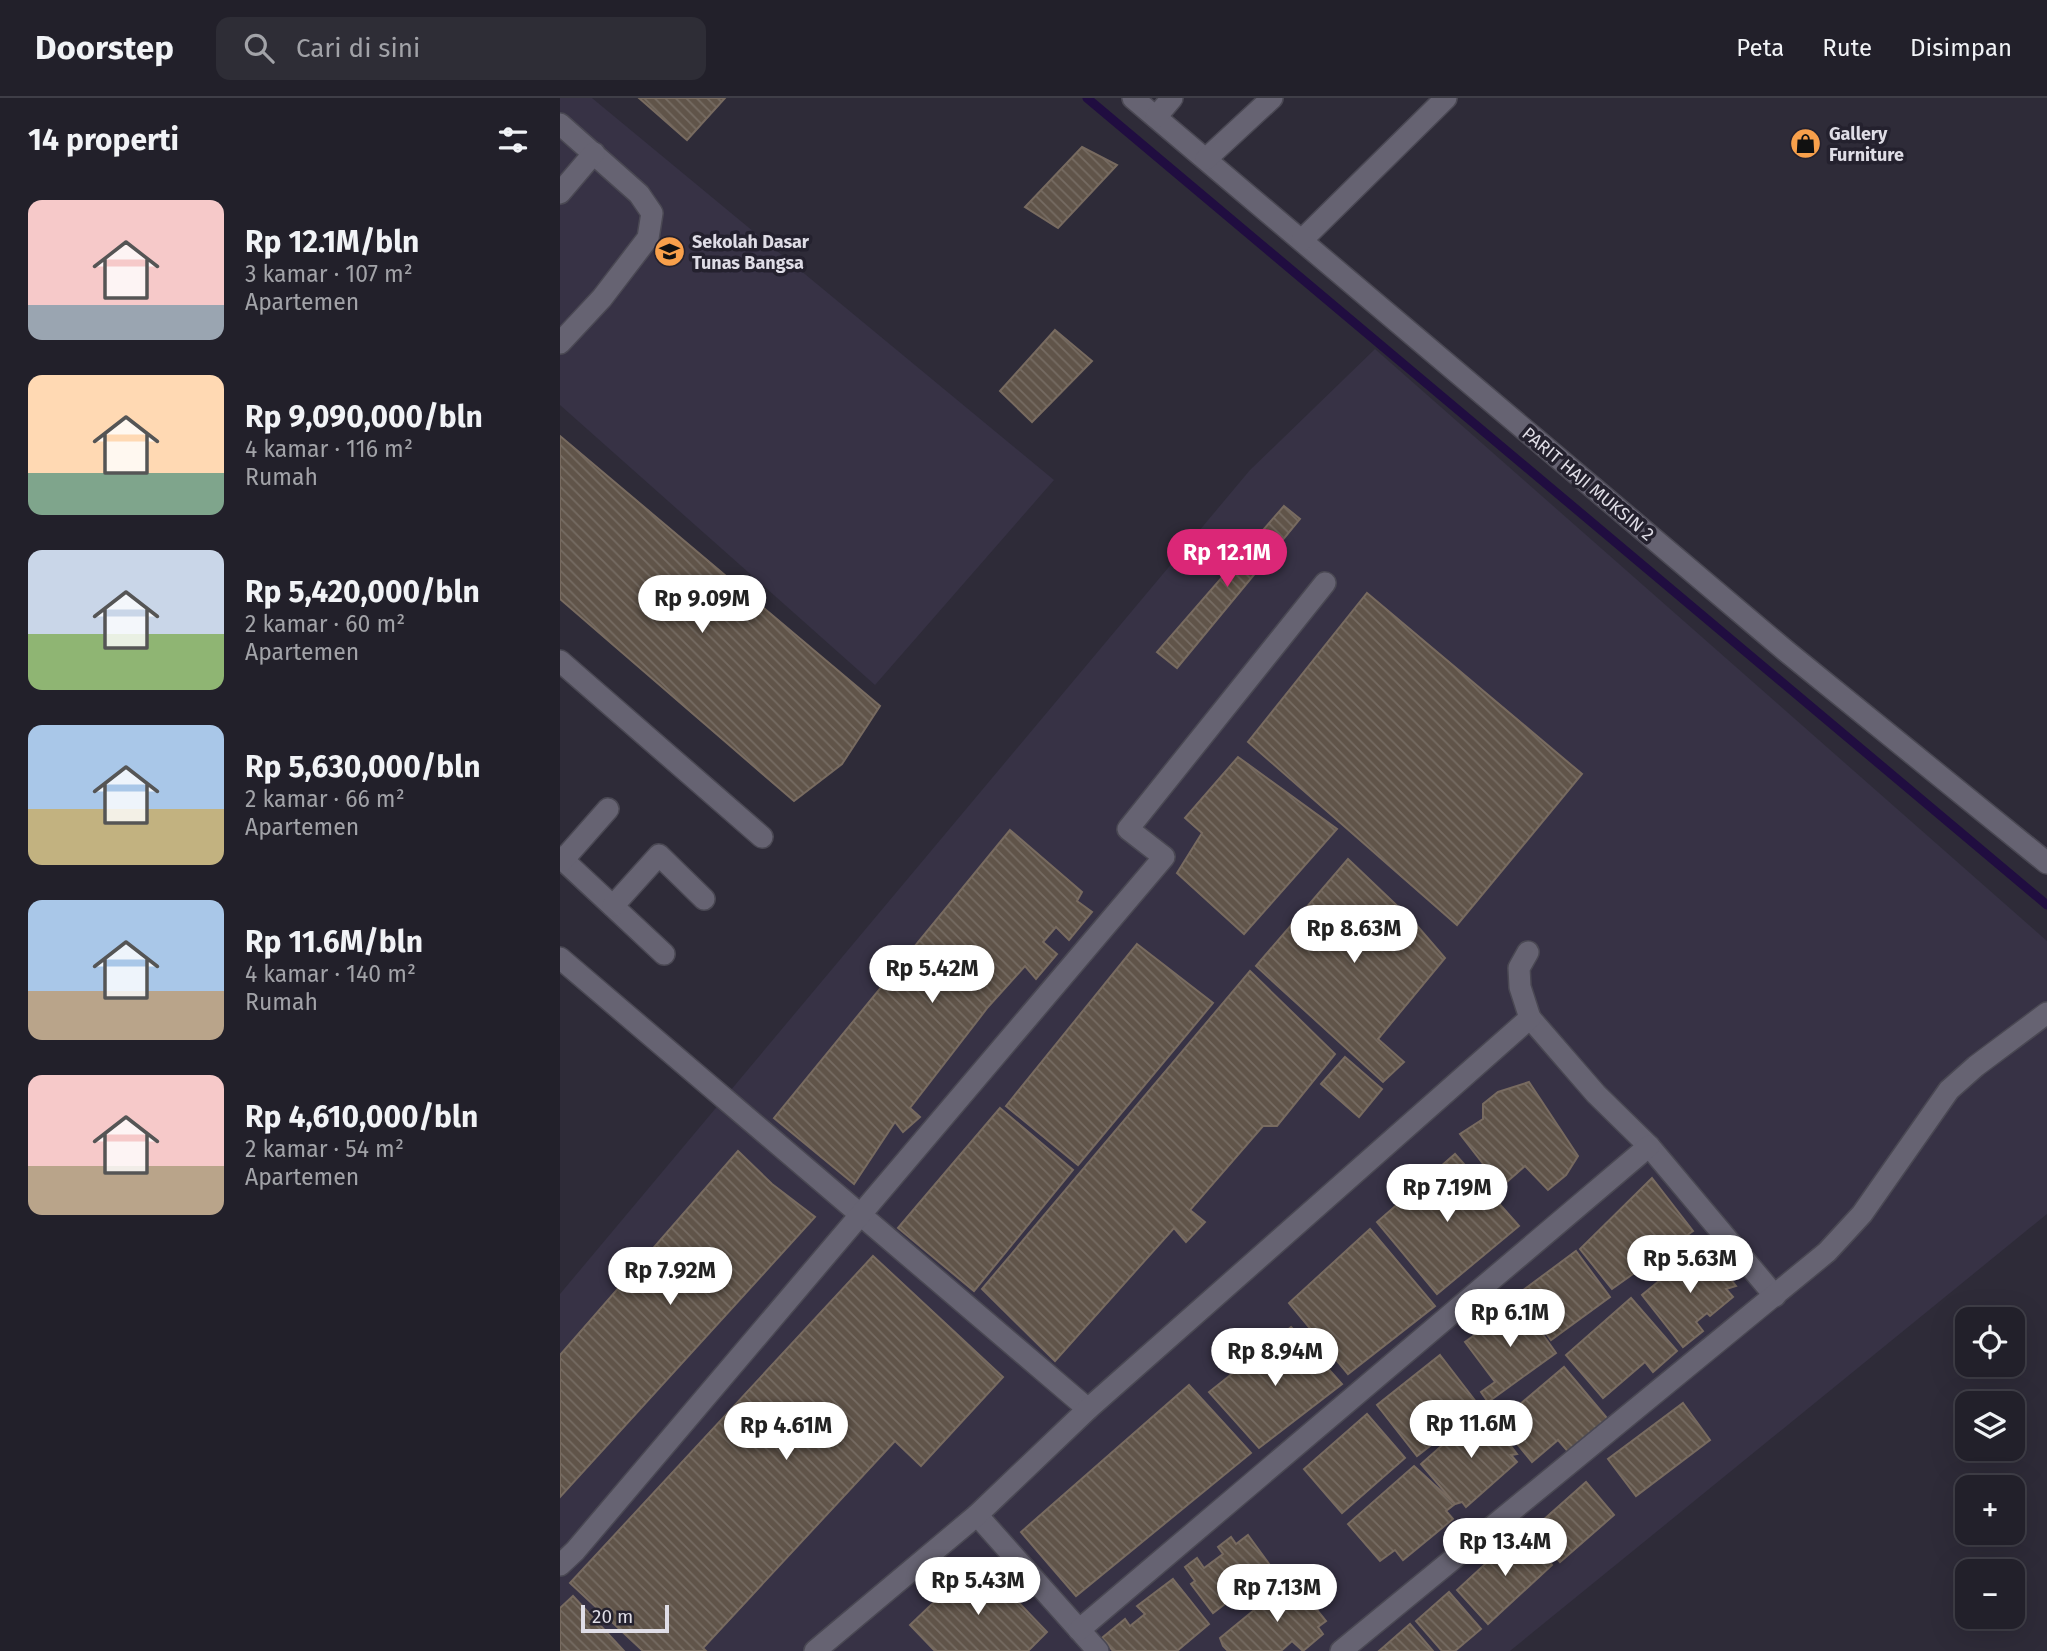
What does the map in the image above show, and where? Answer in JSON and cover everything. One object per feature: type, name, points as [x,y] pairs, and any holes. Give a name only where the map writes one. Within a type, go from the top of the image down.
[{"type":"street","name":"PARIT HAJI MUKSIN 2","points":[[1133,98],[1786,652],[2047,863]]},
{"type":"street","points":[[1156,117],[1172,98]]},
{"type":"street","points":[[1206,159],[1272,98]]},
{"type":"street","points":[[1302,240],[1446,98]]},
{"type":"street","points":[[560,124],[639,194],[652,213],[648,238],[602,298],[560,343]]},
{"type":"street","points":[[560,193],[594,153]]},
{"type":"street","points":[[560,1565],[575,1551],[859,1213],[1164,857],[1128,829],[1325,583]]},
{"type":"street","points":[[560,661],[762,837]]},
{"type":"street","points":[[608,809],[562,858],[664,954]]},
{"type":"street","points":[[613,906],[659,855],[704,899]]},
{"type":"street","points":[[1528,952],[1519,968],[1520,987],[1530,1018],[1596,1094],[1649,1146],[1775,1296]]},
{"type":"street","points":[[560,958],[1088,1409]]},
{"type":"street","points":[[1340,1651],[1827,1252],[1862,1214],[1949,1090],[1976,1066],[2047,1013]]},
{"type":"street","points":[[815,1651],[977,1515],[1088,1409],[1530,1018]]},
{"type":"street","points":[[1079,1630],[1649,1146]]},
{"type":"street","points":[[977,1515],[1097,1651]]},
{"type":"shaded area","name":"Sekolah Dasar Tunas Bangsa","points":[[560,98],[592,98],[1054,480],[875,685],[560,405]]},
{"type":"shaded area","points":[[1375,349],[2047,941],[2047,1214],[1510,1651],[560,1651],[560,1294],[1250,470]]},
{"type":"building","points":[[639,98],[725,98],[687,140]]},
{"type":"building","points":[[1082,147],[1117,165],[1058,228],[1025,207]]},
{"type":"building","points":[[1055,330],[1092,361],[1032,422],[1000,391]]},
{"type":"building","points":[[560,436],[880,706],[842,764],[794,801],[560,599]]},
{"type":"building","points":[[1284,506],[1300,519],[1177,668],[1157,652]]},
{"type":"building","points":[[1367,593],[1582,774],[1457,925],[1248,742]]},
{"type":"building","points":[[1238,757],[1337,829],[1244,934],[1177,873],[1202,833],[1185,818]]},
{"type":"building","points":[[1010,830],[1082,892],[1077,901],[1092,912],[1069,940],[1056,927],[1043,942],[1057,954],[1036,979],[1025,966],[988,1007],[910,1108],[920,1117],[903,1132],[895,1122],[854,1184],[774,1118]]},
{"type":"building","points":[[1348,859],[1413,921],[1445,958],[1378,1039],[1404,1062],[1383,1082],[1256,966]]},
{"type":"building","points":[[1137,944],[1213,1003],[1078,1165],[1006,1106]]},
{"type":"building","points":[[1250,971],[1335,1054],[1277,1126],[1263,1126],[1190,1210],[1205,1222],[1186,1242],[1174,1228],[1055,1361],[982,1289]]},
{"type":"building","points":[[1345,1057],[1382,1089],[1359,1117],[1321,1084]]},
{"type":"building","points":[[1529,1082],[1578,1156],[1566,1175],[1548,1190],[1525,1166],[1501,1187],[1460,1134],[1483,1119],[1483,1104],[1498,1092]]},
{"type":"building","points":[[1000,1108],[1073,1170],[974,1291],[898,1228]]},
{"type":"building","points":[[738,1151],[772,1184],[815,1217],[560,1497],[560,1355]]},
{"type":"building","points":[[1455,1154],[1519,1226],[1437,1294],[1377,1222]]},
{"type":"building","points":[[1652,1178],[1693,1231],[1612,1289],[1580,1249]]},
{"type":"building","points":[[1370,1229],[1435,1306],[1348,1374],[1289,1303]]},
{"type":"building","points":[[1703,1245],[1736,1286],[1726,1289],[1733,1297],[1710,1316],[1707,1313],[1696,1322],[1703,1331],[1683,1347],[1642,1295]]},
{"type":"building","points":[[1576,1251],[1610,1297],[1551,1340],[1518,1294]]},
{"type":"building","points":[[873,1256],[1003,1377],[921,1466],[895,1441],[703,1648],[706,1651],[643,1651],[570,1583]]},
{"type":"building","points":[[1631,1298],[1677,1351],[1653,1372],[1645,1362],[1603,1398],[1566,1355]]},
{"type":"building","points":[[1520,1302],[1556,1353],[1488,1402],[1481,1392],[1495,1382],[1465,1342]]},
{"type":"building","points":[[1291,1327],[1342,1384],[1259,1448],[1209,1392]]},
{"type":"building","points":[[1440,1355],[1480,1407],[1417,1456],[1377,1405]]},
{"type":"building","points":[[1564,1367],[1611,1423],[1572,1456],[1558,1440],[1532,1462],[1499,1422]]},
{"type":"building","points":[[1189,1385],[1251,1453],[1076,1596],[1021,1532]]},
{"type":"building","points":[[1683,1403],[1710,1440],[1636,1496],[1608,1459]]},
{"type":"building","points":[[1483,1409],[1517,1454],[1511,1455],[1517,1462],[1466,1507],[1462,1502],[1455,1504],[1421,1464]]},
{"type":"building","points":[[1367,1414],[1405,1458],[1342,1513],[1304,1469]]},
{"type":"building","points":[[1414,1466],[1455,1504],[1446,1511],[1453,1519],[1403,1560],[1395,1550],[1380,1561],[1348,1524]]},
{"type":"building","points":[[1586,1482],[1614,1515],[1560,1562],[1532,1530]]},
{"type":"building","points":[[1521,1531],[1552,1565],[1488,1624],[1457,1590]]},
{"type":"building","points":[[1248,1535],[1272,1568],[1213,1613],[1191,1584],[1195,1581],[1185,1567],[1197,1558],[1204,1568],[1223,1554],[1218,1547],[1231,1537],[1236,1544]]},
{"type":"building","points":[[978,1560],[1047,1632],[1028,1651],[935,1651],[910,1625]]},
{"type":"building","points":[[1173,1579],[1209,1624],[1177,1651],[1113,1651],[1102,1638],[1125,1619],[1130,1626],[1145,1614],[1137,1606]]},
{"type":"building","points":[[1292,1579],[1326,1621],[1318,1627],[1323,1634],[1303,1651],[1292,1641],[1281,1651],[1228,1651],[1220,1638]]},
{"type":"building","points":[[1449,1592],[1481,1629],[1455,1651],[1442,1651],[1416,1621]]},
{"type":"building","points":[[573,1596],[624,1651],[560,1651],[560,1608]]},
{"type":"building","points":[[1410,1624],[1433,1651],[1379,1651]]},
{"type":"waterway","points":[[1087,98],[2047,905]]},
{"type":"place","name":"Gallery Furniture","points":[[1806,144]]},
{"type":"place","name":"Sekolah Dasar Tunas Bangsa","points":[[669,252]]}]
